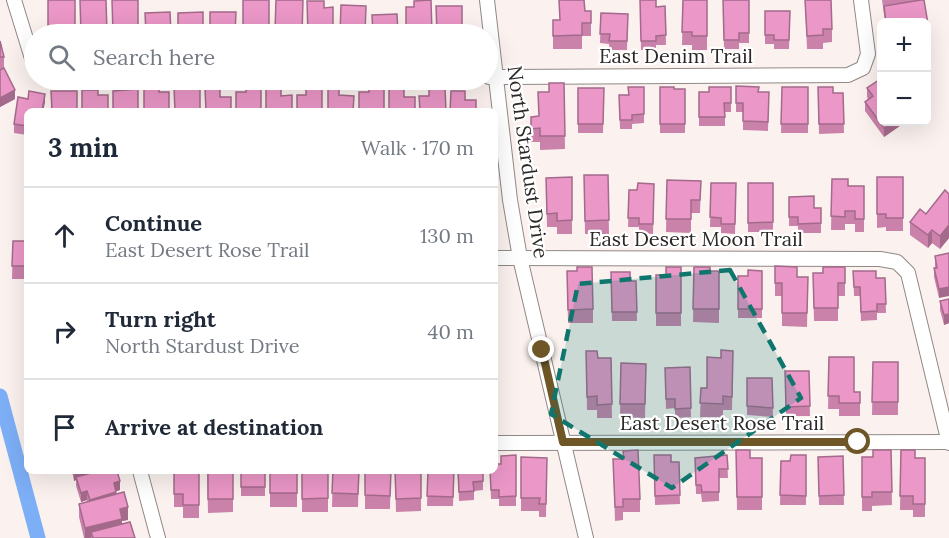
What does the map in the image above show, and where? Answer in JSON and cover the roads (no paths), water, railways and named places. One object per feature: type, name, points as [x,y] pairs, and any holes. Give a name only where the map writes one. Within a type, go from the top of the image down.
[{"type":"street","points":[[14,0],[24,32]]},
{"type":"street","name":"North Stardust Drive","points":[[487,0],[489,24]]},
{"type":"street","name":"East Denim Trail","points":[[498,77],[848,75],[863,68],[868,54],[861,0]]},
{"type":"street","name":"North Stardust Drive","points":[[494,90],[497,108]]},
{"type":"street","name":"North Stardust Drive","points":[[498,118],[520,258],[586,538]]},
{"type":"street","name":"East Desert Moon Trail","points":[[498,258],[880,259],[897,262],[908,273],[949,442]]},
{"type":"street","name":"East Desert Rose Trail","points":[[498,443],[949,442]]},
{"type":"street","points":[[141,474],[158,538]]},
{"type":"waterway","points":[[0,396],[38,538]]}]
